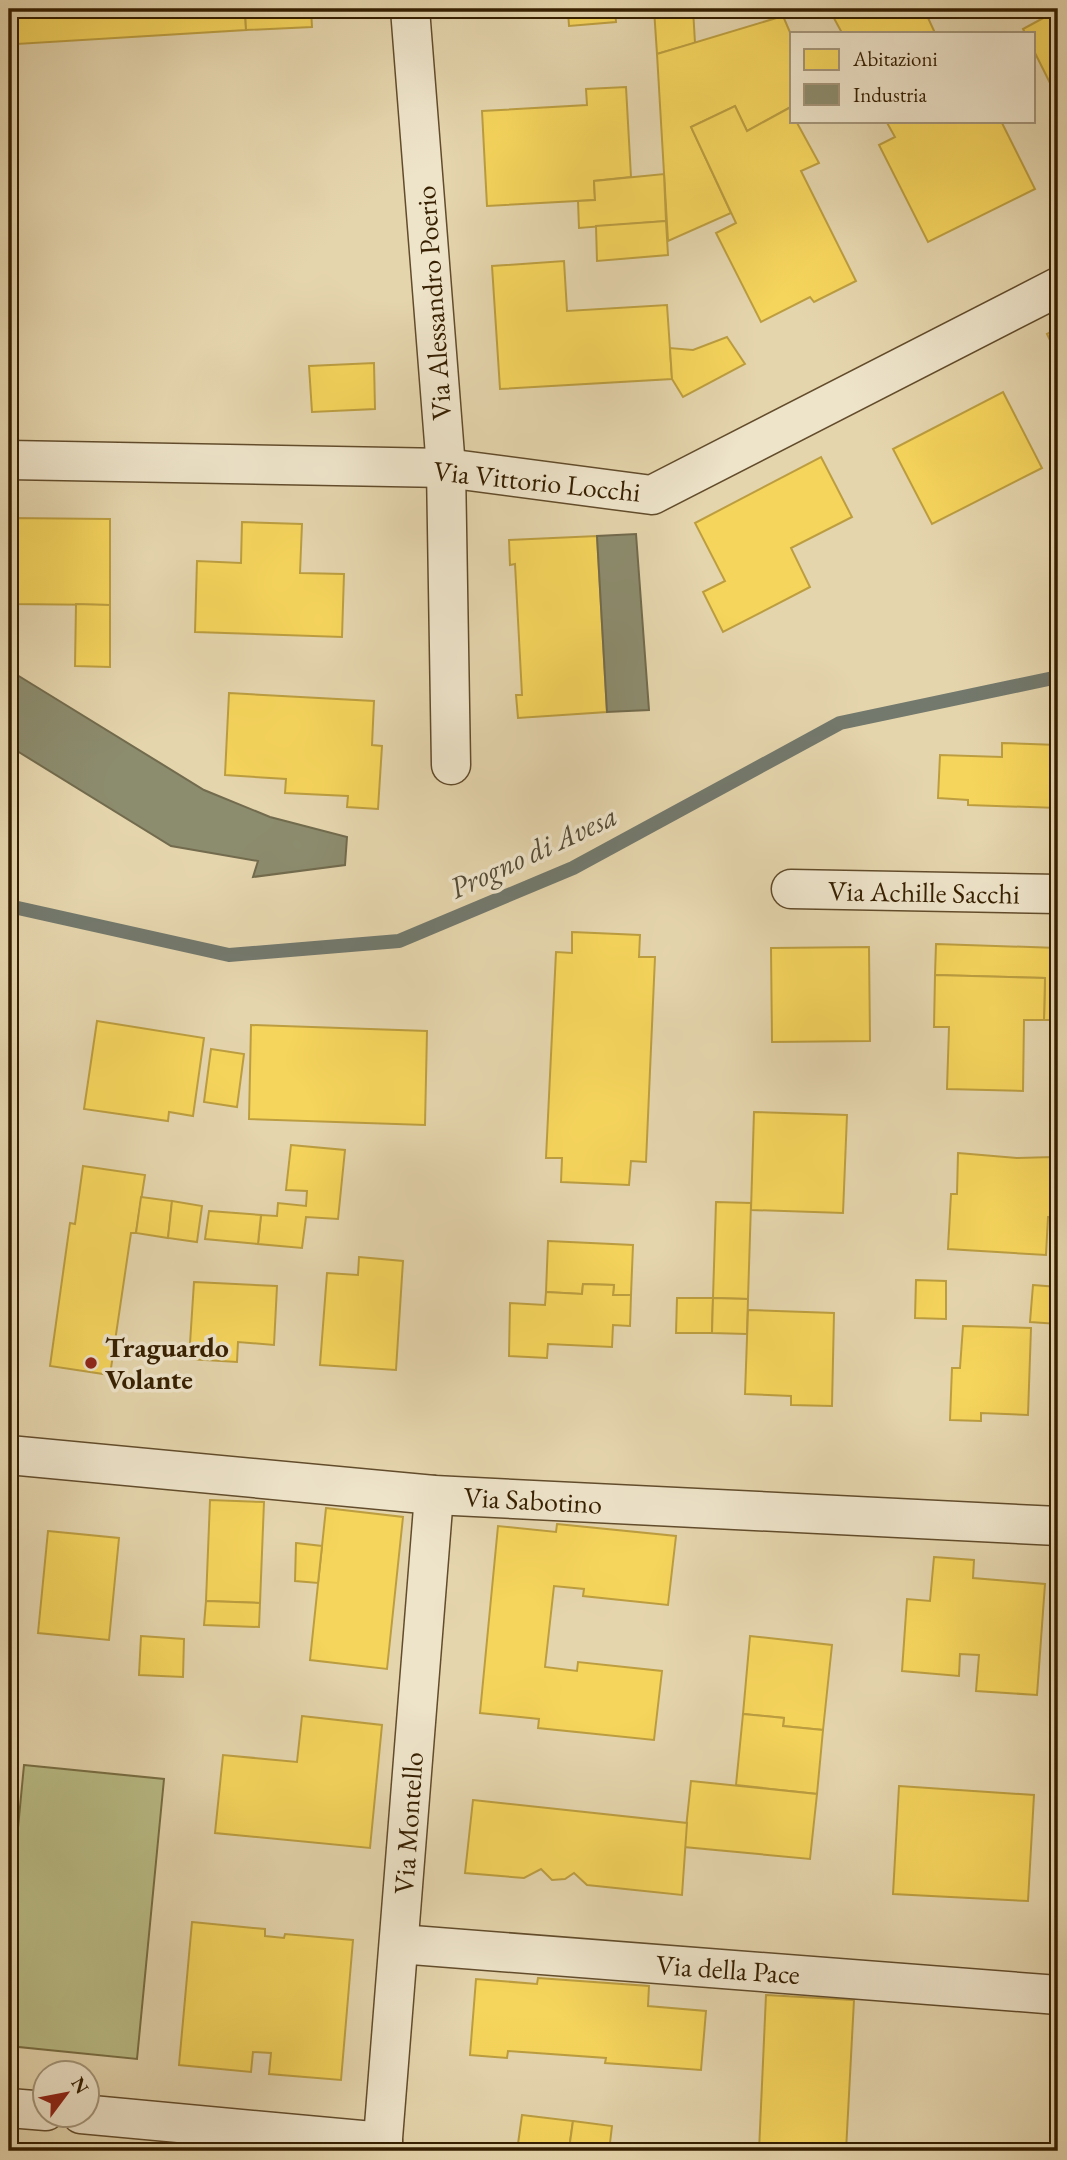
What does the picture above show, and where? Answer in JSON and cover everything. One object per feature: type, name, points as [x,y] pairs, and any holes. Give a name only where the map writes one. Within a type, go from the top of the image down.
[{"type":"street","name":"Via Alessandro Poerio","points":[[410,9],[446,468],[451,765]]},
{"type":"street","name":"Via Vittorio Locchi","points":[[9,460],[446,468],[652,495],[1058,287]]},
{"type":"street","name":"Via Achille Sacchi","points":[[790,889],[1058,894]]},
{"type":"street","name":"Via Sabotino","points":[[9,1455],[434,1495],[1058,1526]]},
{"type":"street","name":"Via Montello","points":[[383,2146],[434,1495]]},
{"type":"street","name":"Via della Pace","points":[[399,1944],[1058,1995]]},
{"type":"street","points":[[9,2108],[32,2110]]},
{"type":"street","points":[[102,2117],[383,2146]]},
{"type":"green space","points":[[24,1765],[164,1779],[137,2059],[9,2046],[9,1922]]},
{"type":"building: Abitazioni","points":[[9,9],[15,9],[17,44],[9,45]]},
{"type":"building: Abitazioni","points":[[15,9],[245,9],[246,30],[17,44]]},
{"type":"building: Abitazioni","points":[[245,9],[311,9],[312,27],[246,30]]},
{"type":"building: Abitazioni","points":[[478,9],[615,9],[616,22],[569,26],[568,11],[479,18]]},
{"type":"building: Abitazioni","points":[[654,9],[693,9],[695,43],[657,54]]},
{"type":"building: Abitazioni","points":[[829,9],[924,9],[935,32],[841,32]]},
{"type":"building: Abitazioni","points":[[1058,10],[1058,99],[1036,55],[1036,32],[1024,32],[1023,29]]},
{"type":"building: Abitazioni","points":[[783,16],[790,32],[790,107],[747,131],[735,106],[691,127],[731,213],[668,241],[657,54]]},
{"type":"building: Abitazioni","points":[[626,87],[631,177],[594,181],[595,200],[487,206],[482,111],[587,105],[586,89]]},
{"type":"building: Abitazioni","points":[[735,106],[747,131],[789,108],[790,122],[797,122],[819,163],[801,171],[856,281],[814,302],[810,297],[761,322],[716,233],[736,223],[691,127]]},
{"type":"building: Abitazioni","points":[[887,122],[1002,122],[1035,189],[928,242],[879,145],[895,137]]},
{"type":"building: Abitazioni","points":[[664,174],[666,221],[579,228],[578,201],[595,200],[594,181]]},
{"type":"building: Abitazioni","points":[[666,221],[668,255],[597,261],[596,226]]},
{"type":"building: Abitazioni","points":[[564,261],[567,311],[667,305],[672,379],[500,389],[492,266]]},
{"type":"building: Abitazioni","points":[[1058,328],[1058,357],[1047,334]]},
{"type":"building: Abitazioni","points":[[727,337],[745,364],[683,397],[672,379],[670,348],[693,350]]},
{"type":"building: Abitazioni","points":[[374,363],[375,409],[312,412],[309,366]]},
{"type":"building: Abitazioni","points":[[1003,392],[1042,468],[932,524],[893,449]]},
{"type":"building: Abitazioni","points":[[821,457],[852,517],[791,548],[810,587],[723,632],[703,592],[725,581],[695,523]]},
{"type":"building: Abitazioni","points":[[9,518],[110,519],[110,605],[9,604]]},
{"type":"building: Abitazioni","points":[[242,522],[302,524],[300,573],[344,574],[342,637],[195,632],[197,561],[241,563]]},
{"type":"building: Abitazioni","points":[[597,536],[607,712],[518,718],[516,695],[522,695],[515,564],[510,565],[509,540]]},
{"type":"building: Abitazioni","points":[[76,604],[110,605],[110,667],[75,666]]},
{"type":"building: Abitazioni","points":[[229,693],[374,701],[372,745],[382,746],[378,809],[347,807],[348,796],[285,793],[286,779],[225,775]]},
{"type":"building: Abitazioni","points":[[1002,743],[1058,745],[1058,808],[968,805],[968,800],[938,798],[940,755],[1002,757]]},
{"type":"building: Abitazioni","points":[[572,932],[640,935],[639,957],[655,957],[646,1162],[631,1161],[629,1185],[561,1182],[562,1158],[546,1158],[556,952],[572,953]]},
{"type":"building: Abitazioni","points":[[936,944],[1058,948],[1058,1020],[1044,1020],[1045,978],[935,975]]},
{"type":"building: Abitazioni","points":[[869,947],[870,1041],[772,1042],[771,948]]},
{"type":"building: Abitazioni","points":[[935,975],[1045,978],[1044,1020],[1024,1020],[1023,1091],[947,1089],[949,1027],[934,1027]]},
{"type":"building: Abitazioni","points":[[97,1021],[204,1038],[193,1116],[169,1112],[168,1121],[84,1109]]},
{"type":"building: Abitazioni","points":[[251,1025],[427,1031],[425,1125],[249,1119]]},
{"type":"building: Abitazioni","points":[[211,1049],[244,1054],[237,1107],[204,1102]]},
{"type":"building: Abitazioni","points":[[754,1112],[847,1115],[843,1213],[751,1210]]},
{"type":"building: Abitazioni","points":[[291,1145],[345,1150],[338,1219],[306,1217],[302,1248],[258,1244],[261,1215],[277,1216],[278,1203],[306,1206],[307,1191],[286,1190]]},
{"type":"building: Abitazioni","points":[[958,1153],[1017,1158],[1053,1157],[1052,1217],[1048,1217],[1046,1255],[948,1249],[951,1194],[957,1194]]},
{"type":"building: Abitazioni","points":[[83,1166],[145,1175],[136,1233],[131,1233],[110,1375],[50,1366],[70,1223],[75,1224]]},
{"type":"building: Abitazioni","points":[[141,1197],[172,1201],[168,1238],[136,1233]]},
{"type":"building: Abitazioni","points":[[172,1201],[202,1206],[197,1242],[168,1238]]},
{"type":"building: Abitazioni","points":[[716,1202],[751,1203],[748,1299],[713,1298]]},
{"type":"building: Abitazioni","points":[[209,1211],[261,1215],[258,1244],[205,1239]]},
{"type":"building: Abitazioni","points":[[548,1241],[633,1245],[631,1295],[613,1295],[614,1285],[583,1284],[582,1294],[546,1292]]},
{"type":"building: Abitazioni","points":[[359,1257],[403,1261],[396,1370],[320,1365],[327,1273],[358,1275]]},
{"type":"building: Abitazioni","points":[[916,1280],[946,1281],[946,1319],[915,1318]]},
{"type":"building: Abitazioni","points":[[194,1282],[277,1286],[274,1345],[238,1342],[237,1362],[189,1359]]},
{"type":"building: Abitazioni","points":[[583,1284],[614,1285],[613,1295],[631,1295],[630,1326],[613,1325],[612,1347],[548,1344],[547,1358],[509,1356],[510,1303],[545,1305],[546,1292],[582,1294]]},
{"type":"building: Abitazioni","points":[[1033,1285],[1058,1287],[1058,1324],[1030,1322]]},
{"type":"building: Abitazioni","points":[[677,1298],[713,1298],[712,1333],[676,1333]]},
{"type":"building: Abitazioni","points":[[713,1298],[748,1299],[747,1334],[712,1333]]},
{"type":"building: Abitazioni","points":[[748,1310],[834,1313],[832,1406],[791,1405],[791,1396],[745,1394]]},
{"type":"building: Abitazioni","points":[[963,1326],[1031,1328],[1028,1415],[981,1413],[981,1421],[950,1420],[952,1368],[960,1368]]},
{"type":"building: Abitazioni","points":[[210,1500],[264,1502],[260,1603],[206,1601]]},
{"type":"building: Abitazioni","points":[[326,1508],[403,1517],[387,1669],[310,1660]]},
{"type":"building: Abitazioni","points":[[557,1524],[676,1536],[668,1605],[583,1596],[584,1589],[554,1586],[545,1667],[577,1671],[578,1662],[662,1671],[654,1740],[538,1728],[539,1719],[480,1713],[498,1526],[556,1532]]},
{"type":"building: Abitazioni","points":[[48,1531],[119,1538],[109,1640],[38,1633]]},
{"type":"building: Abitazioni","points":[[296,1543],[322,1546],[318,1583],[295,1581]]},
{"type":"building: Abitazioni","points":[[934,1557],[974,1560],[973,1578],[1045,1584],[1037,1695],[976,1691],[979,1655],[960,1654],[959,1676],[902,1671],[907,1599],[930,1601]]},
{"type":"building: Abitazioni","points":[[206,1601],[260,1603],[259,1627],[204,1625]]},
{"type":"building: Abitazioni","points":[[141,1636],[184,1639],[183,1677],[139,1675]]},
{"type":"building: Abitazioni","points":[[750,1636],[832,1645],[823,1730],[783,1726],[784,1718],[743,1714]]},
{"type":"building: Abitazioni","points":[[743,1714],[784,1718],[783,1726],[823,1730],[817,1794],[736,1785]]},
{"type":"building: Abitazioni","points":[[302,1716],[382,1725],[370,1848],[215,1833],[223,1755],[297,1762]]},
{"type":"building: Abitazioni","points":[[691,1781],[817,1794],[810,1859],[684,1847]]},
{"type":"building: Abitazioni","points":[[899,1786],[1034,1795],[1028,1901],[893,1894]]},
{"type":"building: Abitazioni","points":[[473,1800],[687,1823],[682,1895],[587,1885],[574,1873],[565,1879],[552,1880],[541,1869],[524,1878],[465,1873]]},
{"type":"building: Abitazioni","points":[[192,1922],[265,1929],[265,1936],[284,1938],[285,1934],[353,1940],[341,2080],[269,2074],[271,2053],[253,2052],[251,2072],[179,2065]]},
{"type":"building: Abitazioni","points":[[538,1978],[649,1986],[648,2006],[706,2011],[701,2070],[605,2063],[606,2058],[508,2051],[507,2058],[470,2055],[476,1979],[537,1984]]},
{"type":"building: Abitazioni","points":[[766,1995],[854,2000],[846,2151],[759,2151]]},
{"type":"building: Abitazioni","points":[[522,2115],[573,2121],[569,2149],[572,2151],[517,2151]]},
{"type":"building: Abitazioni","points":[[573,2121],[612,2126],[609,2151],[569,2149]]},
{"type":"building: Industria","points":[[636,534],[649,710],[607,712],[597,536]]},
{"type":"building: Industria","points":[[9,670],[204,790],[270,817],[347,837],[345,865],[253,877],[258,861],[171,846],[9,746]]},
{"type":"waterway","name":"Progno di Avesa","points":[[9,906],[229,955],[399,941],[573,868],[840,723],[1058,677]]},
{"type":"place","name":"Traguardo Volante","points":[[91,1363]]}]
